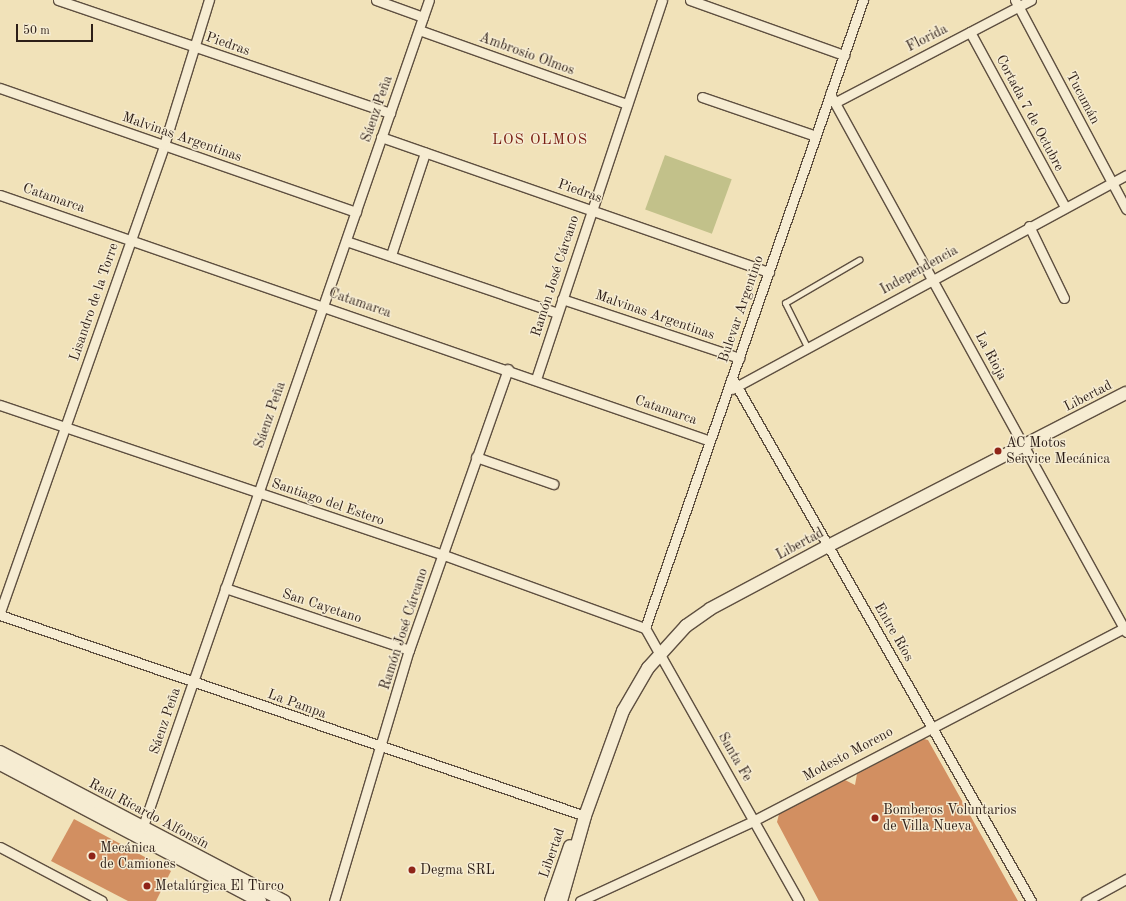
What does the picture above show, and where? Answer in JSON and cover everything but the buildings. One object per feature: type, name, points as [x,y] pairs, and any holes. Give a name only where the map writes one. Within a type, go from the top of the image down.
[{"type":"main road","name":"Libertad","points":[[561,901],[585,816],[623,711],[659,654],[686,626],[710,609],[828,546],[1024,447],[1126,393]]},
{"type":"main road","name":"Raúl Ricardo Alfonsín","points":[[0,752],[260,901]]},
{"type":"main road","name":"Raúl Ricardo Alfonsín","points":[[0,764],[284,901]]},
{"type":"main road","name":"Libertad","points":[[551,901],[576,827],[585,816]]},
{"type":"street","name":"Piedras","points":[[58,0],[194,48],[390,113]]},
{"type":"street","name":"Lisandro de la Torre","points":[[0,614],[64,427],[164,145],[209,0]]},
{"type":"street","points":[[376,0],[423,17]]},
{"type":"street","name":"Sáenz Peña","points":[[141,833],[429,0]]},
{"type":"street","name":"Ramón José Cárcano","points":[[536,379],[662,0]]},
{"type":"street","points":[[690,0],[844,54]]},
{"type":"street","name":"Bulevar Argentino","points":[[645,628],[816,136],[833,98],[844,54],[863,0]]},
{"type":"street","name":"Florida","points":[[833,98],[970,32],[1017,3],[1031,0]]},
{"type":"street","name":"Tucumán","points":[[1017,3],[1126,209]]},
{"type":"street","name":"Ambrosio Olmos","points":[[419,30],[627,104]]},
{"type":"street","name":"Cortada 7 de Octubre","points":[[970,32],[1064,207]]},
{"type":"street","name":"Malvinas Argentinas","points":[[0,88],[356,212]]},
{"type":"street","points":[[702,97],[816,136]]},
{"type":"street","name":"La Rioja","points":[[833,98],[1125,629]]},
{"type":"street","name":"Piedras","points":[[382,137],[769,272]]},
{"type":"street","points":[[391,255],[425,152]]},
{"type":"street","name":"Independencia","points":[[727,392],[933,278],[1126,175]]},
{"type":"street","name":"Catamarca","points":[[0,195],[508,369],[710,441]]},
{"type":"street","points":[[1029,226],[1064,298]]},
{"type":"street","points":[[346,241],[391,255],[557,313]]},
{"type":"street","name":"Malvinas Argentinas","points":[[562,299],[739,358]]},
{"type":"street","name":"Ramón José Cárcano","points":[[334,901],[382,749],[409,650],[444,555],[476,457],[508,369]]},
{"type":"street","name":"Entre Ríos","points":[[732,378],[1031,901]]},
{"type":"street","name":"Santiago del Estero","points":[[0,405],[444,555],[645,628]]},
{"type":"street","points":[[476,457],[553,484]]},
{"type":"street","name":"San Cayetano","points":[[225,588],[409,650]]},
{"type":"street","name":"La Pampa","points":[[0,614],[382,749],[585,816]]},
{"type":"street","name":"Santa Fe","points":[[645,628],[755,820],[799,901]]},
{"type":"street","name":"Modesto Moreno","points":[[580,901],[755,820],[932,726],[1125,629]]},
{"type":"street","points":[[0,847],[102,901]]},
{"type":"street","points":[[1086,901],[1126,879]]},
{"type":"lane","points":[[807,347],[784,303],[859,260]]},
{"type":"shaded area","points":[[665,155],[732,179],[712,234],[645,210]]},
{"type":"place","name":"AC Motos Service Mecánica","points":[[998,451]]},
{"type":"place","name":"Bomberos Voluntarios de Villa Nueva","points":[[875,818]]},
{"type":"place","name":"Mecánica de Camiones","points":[[92,856]]},
{"type":"place","name":"Degma SRL","points":[[412,870]]},
{"type":"place","name":"Metalúrgica El Turco","points":[[147,886]]},
{"type":"district","name":"LOS OLMOS","points":[[540,141]]}]
